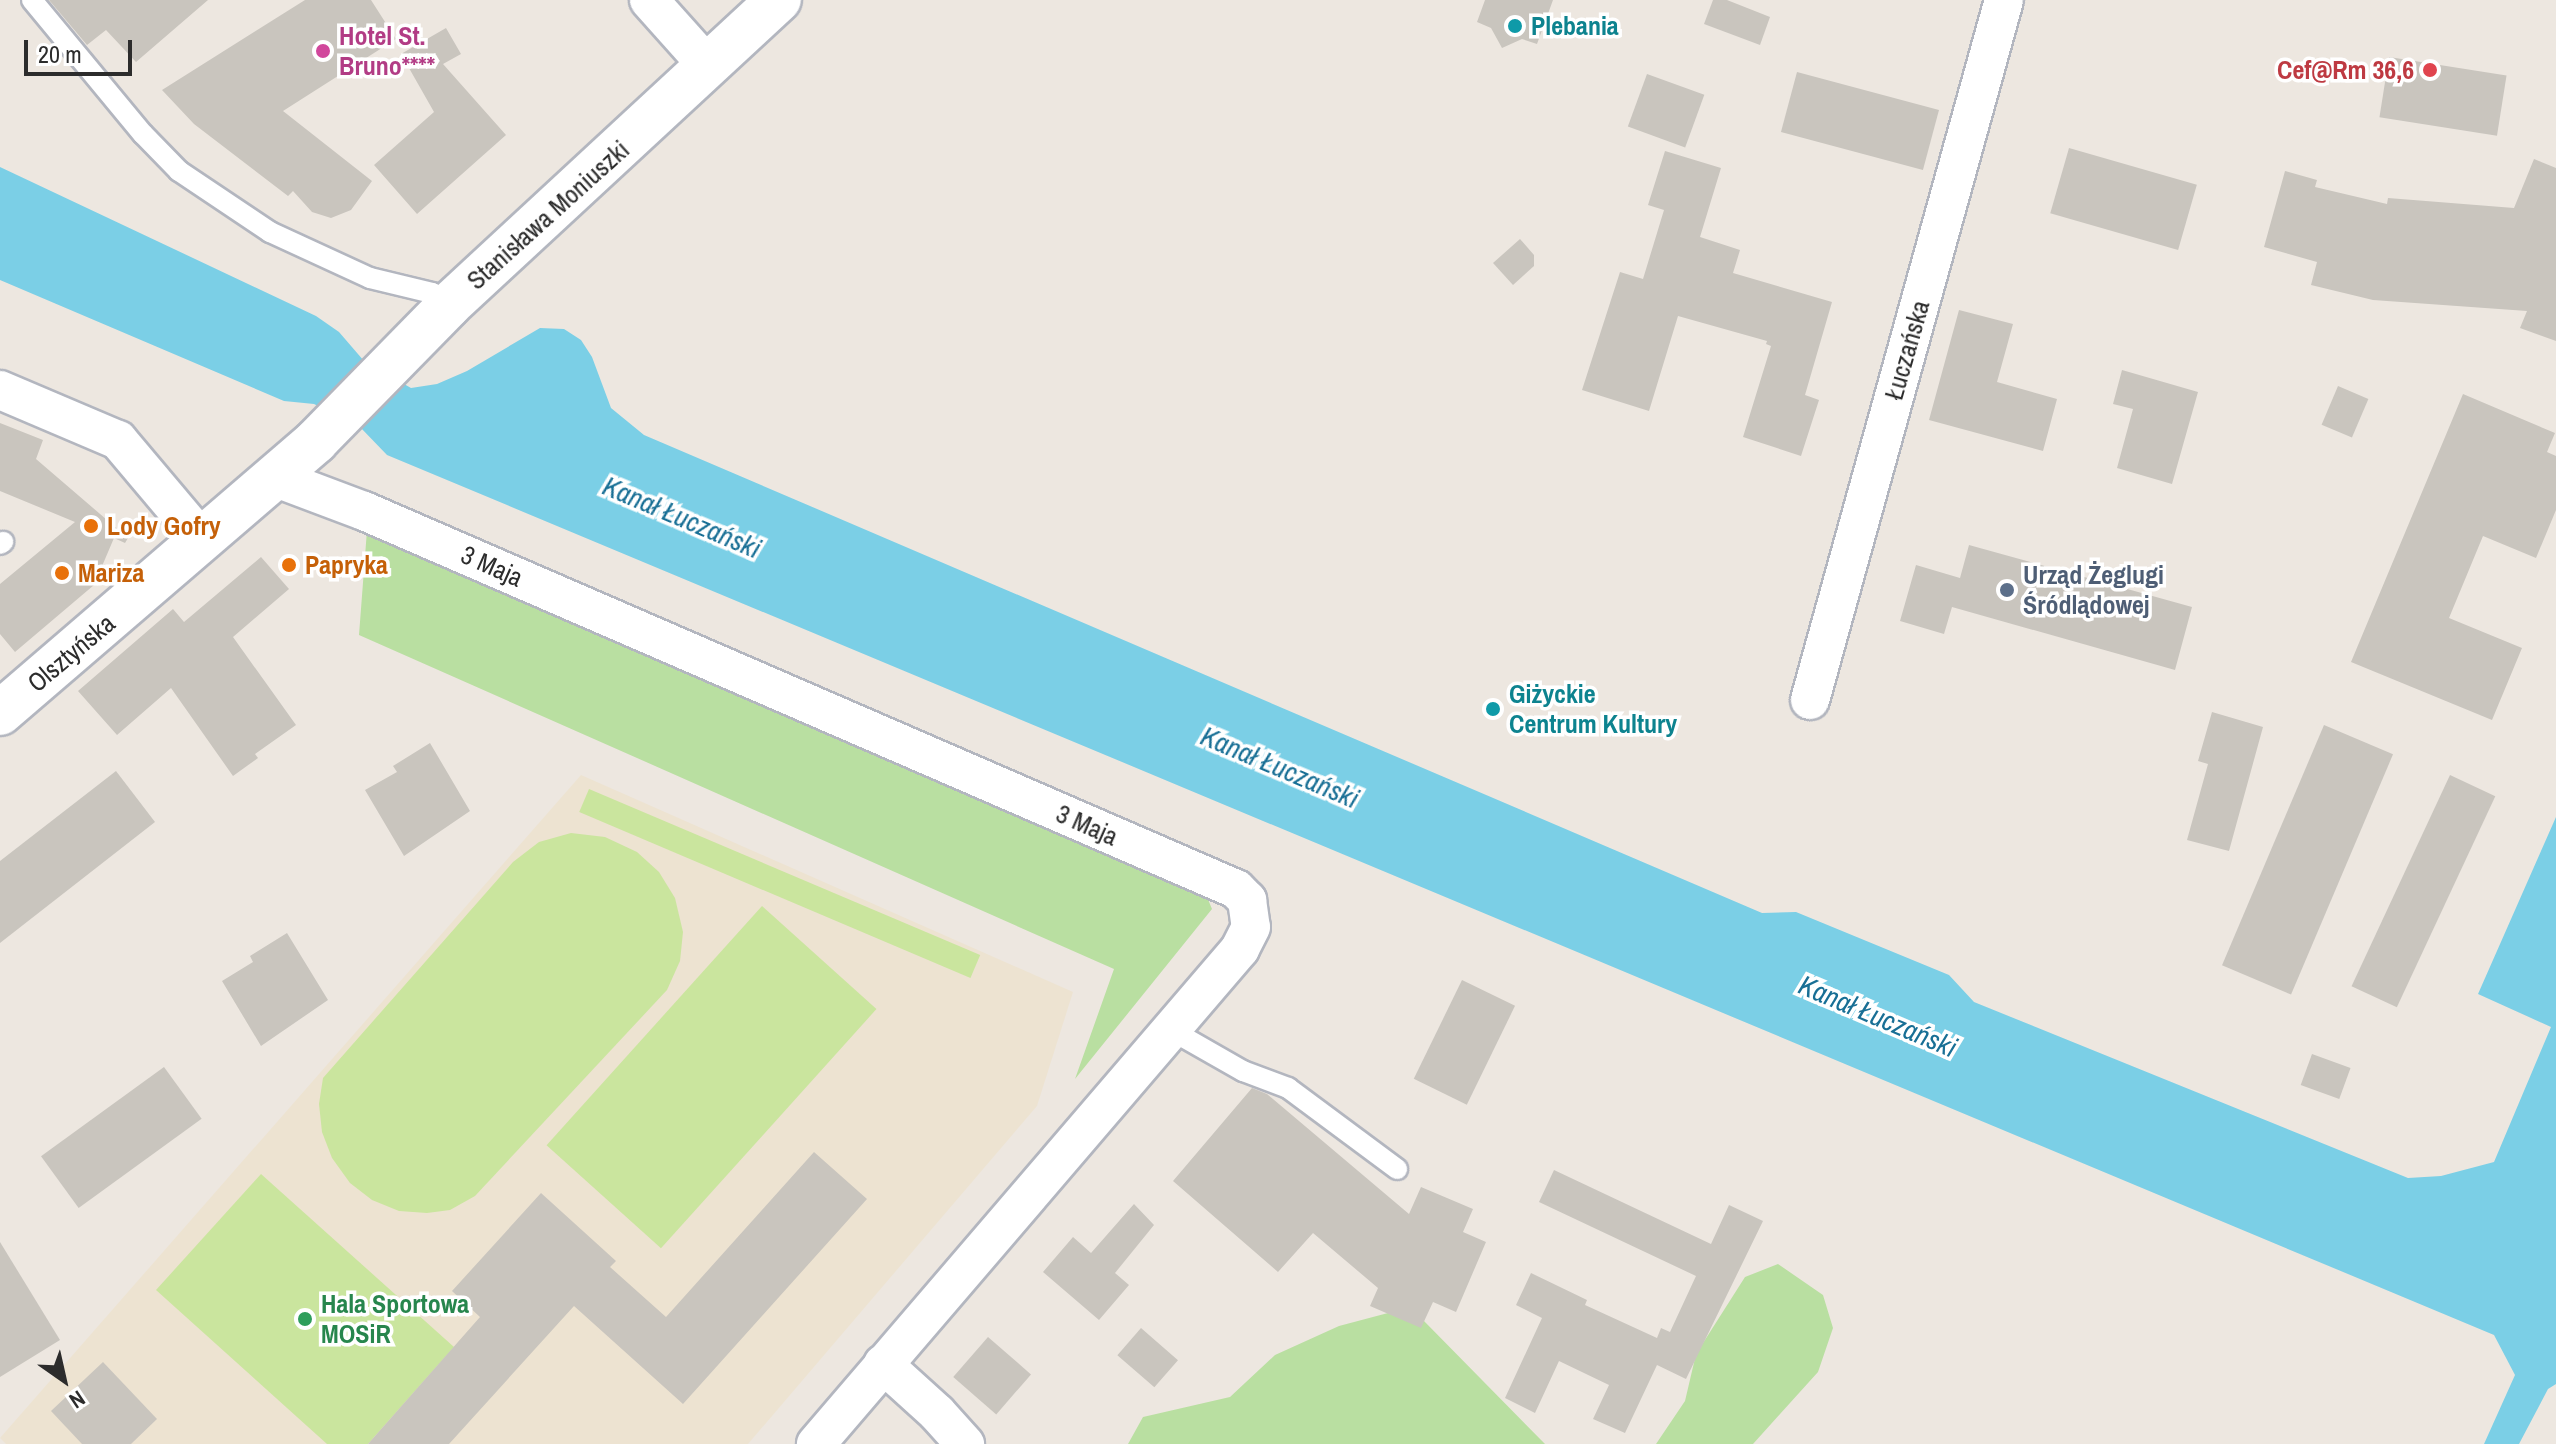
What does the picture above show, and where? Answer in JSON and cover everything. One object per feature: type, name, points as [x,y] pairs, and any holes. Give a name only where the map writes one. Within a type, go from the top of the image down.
[{"type":"street","points":[[649,0],[708,66]]},
{"type":"street","name":"Stanisława Moniuszki","points":[[322,435],[434,321],[779,0]]},
{"type":"street","name":"Łuczańska","points":[[1810,700],[2004,0]]},
{"type":"street","points":[[0,390],[118,440],[203,541]]},
{"type":"street","name":"Olsztyńska","points":[[4,702],[203,541],[322,435]]},
{"type":"street","name":"3 Maja","points":[[276,478],[364,511],[1236,889],[1247,900],[1251,927],[1240,949],[816,1444]]},
{"type":"street","points":[[883,1364],[937,1413],[965,1444]]},
{"type":"lane","points":[[32,0],[143,134],[179,171],[270,232],[370,278],[432,293],[434,321]]},
{"type":"lane","points":[[1171,1030],[1243,1071],[1288,1088],[1397,1169]]},
{"type":"shaded area","points":[[581,775],[1073,992],[1037,1106],[748,1444],[6,1444],[0,1438]]},
{"type":"green space","points":[[367,530],[1207,897],[1212,909],[1075,1079],[1114,969],[359,635]]},
{"type":"green space","points":[[589,789],[980,955],[970,978],[579,812]]},
{"type":"green space","points":[[571,833],[605,837],[637,852],[659,872],[675,898],[683,932],[680,961],[667,990],[475,1196],[450,1210],[427,1213],[399,1211],[372,1200],[350,1183],[332,1158],[322,1132],[319,1104],[323,1078],[513,862],[539,842]]},
{"type":"green space","points":[[762,906],[876,1009],[661,1248],[547,1145]]},
{"type":"green space","name":"Hala Sportowa MOSiR","points":[[261,1174],[454,1347],[368,1444],[327,1444],[156,1290]]},
{"type":"green space","points":[[1778,1264],[1823,1295],[1833,1328],[1818,1372],[1753,1444],[1656,1444],[1685,1401],[1696,1354],[1745,1277]]},
{"type":"green space","points":[[1388,1313],[1424,1321],[1545,1444],[1128,1444],[1143,1417],[1230,1397],[1275,1355],[1339,1326]]},
{"type":"water","name":"Kanał Łuczański","points":[[0,167],[316,316],[339,332],[364,361],[411,388],[437,384],[467,371],[540,328],[564,329],[581,340],[592,357],[611,408],[644,435],[1762,913],[1796,912],[1949,975],[1974,1002],[2408,1178],[2441,1176],[2494,1162],[2551,1027],[2478,994],[2556,817],[2556,1384],[2548,1389],[2519,1444],[2484,1444],[2515,1375],[2494,1335],[387,455],[360,427],[314,404],[284,401],[0,280]]},
{"type":"building","points":[[49,0],[208,0],[136,62],[106,30],[87,45]]},
{"type":"building","points":[[305,0],[371,0],[396,39],[283,111],[372,181],[351,210],[331,218],[312,212],[293,191],[288,196],[194,124],[162,90]]},
{"type":"building","name":"Plebania","points":[[1485,0],[1553,0],[1537,44],[1522,39],[1502,48],[1491,28],[1477,22]]},
{"type":"building","points":[[1713,0],[1727,0],[1770,17],[1760,45],[1704,24]]},
{"type":"building","points":[[446,28],[461,54],[443,64],[506,135],[417,214],[374,165],[434,112],[401,54]]},
{"type":"building","points":[[2389,57],[2507,76],[2497,136],[2379,117]]},
{"type":"building","points":[[1797,72],[1939,110],[1923,170],[1781,132]]},
{"type":"building","points":[[1647,74],[1704,95],[1685,147],[1628,127]]},
{"type":"building","points":[[2069,148],[2197,185],[2178,250],[2050,213]]},
{"type":"building","points":[[1665,151],[1721,168],[1700,237],[1740,250],[1733,273],[1832,302],[1805,395],[1819,400],[1801,456],[1743,437],[1771,346],[1766,344],[1767,341],[1678,316],[1649,411],[1582,390],[1620,272],[1643,279],[1664,210],[1648,205]]},
{"type":"building","points":[[2534,159],[2556,168],[2556,341],[2520,328],[2527,311],[2373,300],[2311,285],[2317,262],[2264,247],[2285,171],[2317,180],[2315,187],[2387,204],[2388,198],[2514,208]]},
{"type":"building","points":[[1520,239],[1534,255],[1534,266],[1513,285],[1493,263]]},
{"type":"building","points":[[1959,310],[2013,324],[1997,382],[2057,399],[2043,451],[1929,420]]},
{"type":"building","points":[[2122,370],[2198,392],[2172,484],[2117,468],[2133,409],[2113,404]]},
{"type":"building","points":[[2338,386],[2368,399],[2352,438],[2322,425]]},
{"type":"building","points":[[2463,394],[2555,433],[2547,452],[2556,456],[2556,510],[2536,558],[2483,536],[2449,618],[2522,648],[2492,720],[2351,662]]},
{"type":"building","points":[[0,423],[43,440],[36,459],[128,538],[125,543],[114,538],[94,585],[15,652],[0,634],[0,584],[75,522],[0,491]]},
{"type":"building","points":[[1969,545],[2192,607],[2175,670],[1952,607],[1944,634],[1900,621],[1916,565],[1960,578]]},
{"type":"building","points":[[261,557],[289,589],[233,637],[296,725],[255,754],[258,758],[233,776],[171,688],[117,735],[78,691],[173,609],[184,622]]},
{"type":"building","points":[[2212,712],[2263,727],[2229,851],[2187,840],[2208,764],[2198,761]]},
{"type":"building","points":[[2324,725],[2393,754],[2291,995],[2222,965]]},
{"type":"building","points":[[430,743],[470,811],[404,856],[365,790],[397,772],[393,766]]},
{"type":"building","points":[[116,771],[155,822],[0,943],[0,861]]},
{"type":"building","points":[[2450,775],[2495,796],[2397,1007],[2352,986]]},
{"type":"building","points":[[287,933],[328,1000],[261,1046],[222,981],[253,962],[250,956]]},
{"type":"building","points":[[1462,980],[1515,1006],[1467,1105],[1414,1079]]},
{"type":"building","points":[[2312,1054],[2351,1068],[2339,1099],[2301,1085]]},
{"type":"building","points":[[164,1067],[202,1119],[79,1208],[41,1156]]},
{"type":"building","points":[[1252,1088],[1267,1094],[1409,1214],[1421,1187],[1473,1209],[1463,1232],[1486,1242],[1456,1312],[1433,1302],[1421,1328],[1370,1306],[1378,1288],[1313,1233],[1278,1272],[1173,1181]]},
{"type":"building","points":[[814,1152],[867,1199],[683,1404],[574,1306],[449,1444],[368,1444],[480,1317],[452,1291],[541,1193],[616,1261],[610,1267],[666,1317]]},
{"type":"building","points":[[1554,1170],[1711,1244],[1729,1205],[1763,1221],[1686,1379],[1657,1365],[1625,1433],[1593,1419],[1609,1385],[1559,1361],[1535,1413],[1505,1398],[1542,1318],[1516,1305],[1531,1273],[1587,1300],[1585,1305],[1657,1338],[1661,1328],[1670,1332],[1696,1276],[1539,1202]]},
{"type":"building","points":[[1134,1204],[1154,1225],[1115,1273],[1129,1285],[1099,1320],[1043,1272],[1073,1237],[1091,1253]]},
{"type":"building","points":[[0,1242],[60,1340],[0,1377]]},
{"type":"building","points":[[1141,1328],[1178,1360],[1154,1387],[1117,1355]]},
{"type":"building","points":[[988,1337],[1031,1374],[996,1414],[953,1377]]},
{"type":"building","points":[[103,1362],[157,1419],[131,1444],[82,1444],[51,1411]]},
{"type":"place","name":"Plebania","points":[[1515,26]]},
{"type":"place","name":"Hotel St. Bruno****","points":[[323,51]]},
{"type":"place","name":"Cef@Rm 36,6","points":[[2430,70]]},
{"type":"place","name":"Lody Gofry","points":[[91,526]]},
{"type":"place","name":"Papryka","points":[[289,565]]},
{"type":"place","name":"Mariza","points":[[62,573]]},
{"type":"place","name":"Urząd Żeglugi Śródlądowej","points":[[2007,590]]},
{"type":"place","name":"Giżyckie Centrum Kultury","points":[[1493,709]]},
{"type":"place","name":"Hala Sportowa MOSiR","points":[[305,1319]]}]
